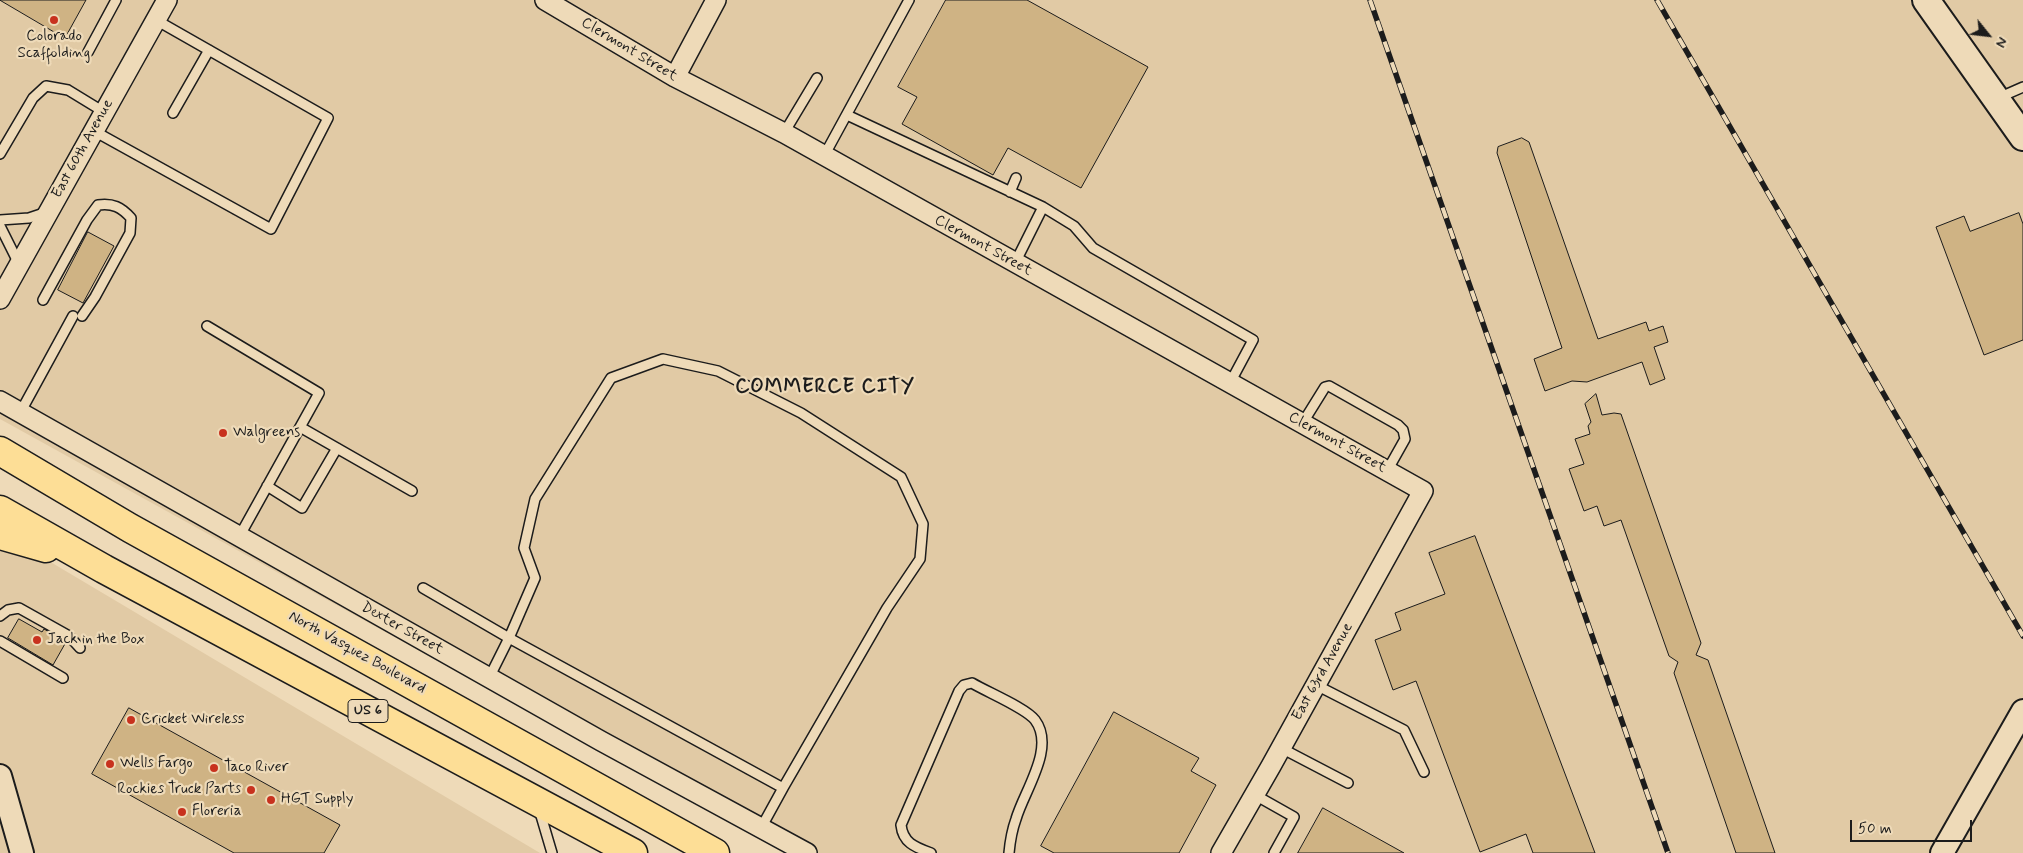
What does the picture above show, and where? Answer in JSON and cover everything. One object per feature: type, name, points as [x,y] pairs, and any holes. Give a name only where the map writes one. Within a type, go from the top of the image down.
[{"type":"highway","name":"North Vasquez Boulevard","points":[[0,451],[174,552],[704,846],[721,853]]},
{"type":"highway","name":"US 6","points":[[0,510],[633,853]]},
{"type":"highway","points":[[0,535],[104,568]]},
{"type":"main road","points":[[1926,0],[2023,137]]},
{"type":"street","name":"East 60th Avenue","points":[[0,299],[167,0]]},
{"type":"street","name":"Clermont Street","points":[[545,0],[675,77],[784,133],[1014,264],[1423,490]]},
{"type":"street","points":[[675,77],[716,0]]},
{"type":"street","name":"Dexter Street","points":[[0,401],[601,741],[807,853]]},
{"type":"street","name":"East 63rd Avenue","points":[[1221,853],[1255,795],[1423,490]]},
{"type":"street","points":[[1942,853],[2023,711]]},
{"type":"street","points":[[0,776],[22,853]]},
{"type":"lane","points":[[88,52],[116,0]]},
{"type":"lane","points":[[824,156],[909,0]]},
{"type":"lane","points":[[94,131],[272,228],[328,118],[156,20]]},
{"type":"lane","points":[[173,113],[209,50]]},
{"type":"lane","points":[[784,133],[817,78]]},
{"type":"lane","points":[[0,154],[33,98],[46,86],[68,90],[104,112]]},
{"type":"lane","points":[[1996,99],[2023,87]]},
{"type":"lane","points":[[847,115],[1042,207],[1074,226],[1093,248],[1253,340],[1230,383]]},
{"type":"lane","points":[[1010,192],[1016,178]]},
{"type":"lane","points":[[20,413],[78,316],[95,297],[130,233],[131,218],[122,208],[109,204],[98,205],[87,220],[43,300]]},
{"type":"lane","points":[[1014,264],[1042,207]]},
{"type":"lane","points":[[0,220],[29,218],[49,211]]},
{"type":"lane","points":[[0,226],[19,265]]},
{"type":"lane","points":[[207,326],[319,392],[239,537]]},
{"type":"lane","points":[[489,678],[535,578],[524,548],[535,499],[611,378],[663,359],[718,371],[801,413],[901,477],[923,524],[920,559],[887,608],[761,828]]},
{"type":"lane","points":[[1302,424],[1325,387],[1329,386],[1398,425],[1403,430],[1404,439],[1387,471]]},
{"type":"lane","points":[[300,427],[412,491]]},
{"type":"lane","points":[[267,486],[302,508],[337,448]]},
{"type":"lane","points":[[423,588],[509,638],[783,788]]},
{"type":"lane","points":[[0,616],[8,610],[19,608],[69,636],[80,648]]},
{"type":"lane","points":[[0,641],[63,678]]},
{"type":"lane","points":[[931,853],[907,842],[902,832],[901,824],[959,692],[964,685],[972,684],[1023,711],[1035,720],[1042,735],[1042,751],[1016,818],[1009,853]]},
{"type":"lane","points":[[1316,685],[1404,730],[1424,772]]},
{"type":"lane","points":[[1281,748],[1348,783]]},
{"type":"lane","points":[[1255,795],[1294,817],[1274,853]]},
{"type":"lane","points":[[537,801],[552,853]]},
{"type":"shaded area","points":[[0,0],[2023,0],[2023,853],[785,853],[0,419]]},
{"type":"shaded area","points":[[0,542],[32,551],[540,853],[0,853]]},
{"type":"building","name":"Colorado Scaffolding","points":[[0,0],[86,0],[65,38]]},
{"type":"building","points":[[946,0],[1027,0],[1148,67],[1081,188],[1008,148],[993,175],[902,124],[917,97],[898,87]]},
{"type":"building","points":[[1522,138],[1529,142],[1598,339],[1646,322],[1649,331],[1663,326],[1668,342],[1654,347],[1665,379],[1650,385],[1642,362],[1587,382],[1572,381],[1545,391],[1534,359],[1562,348],[1497,153],[1498,147]]},
{"type":"building","points":[[2019,213],[2023,224],[2023,340],[1984,355],[1936,227],[1964,216],[1970,231]]},
{"type":"building","points":[[88,232],[114,246],[83,303],[58,290]]},
{"type":"building","points":[[1596,394],[1602,415],[1621,414],[1701,643],[1696,655],[1708,660],[1775,853],[1736,853],[1674,673],[1678,662],[1669,656],[1621,520],[1604,526],[1597,506],[1584,511],[1569,469],[1584,464],[1575,439],[1590,434],[1588,426],[1591,422],[1585,404]]},
{"type":"building","points":[[1475,536],[1595,853],[1533,853],[1526,834],[1480,852],[1416,681],[1393,690],[1375,640],[1401,630],[1395,613],[1445,594],[1429,553]]},
{"type":"building","name":"Jack in the Box","points":[[19,619],[42,632],[44,629],[66,642],[53,665],[8,638]]},
{"type":"building","points":[[129,708],[340,825],[324,853],[234,853],[92,774]]},
{"type":"building","points":[[1114,712],[1199,758],[1191,771],[1216,785],[1179,853],[1054,853],[1041,846]]},
{"type":"building","points":[[1323,808],[1404,853],[1298,853]]},
{"type":"railway","points":[[1370,0],[1668,853]]},
{"type":"railway","points":[[1657,0],[2023,636]]},
{"type":"place","name":"Colorado Scaffolding","points":[[54,20]]},
{"type":"place","name":"Walgreens","points":[[223,433]]},
{"type":"place","name":"Jack in the Box","points":[[37,640]]},
{"type":"place","name":"Cricket Wireless","points":[[131,720]]},
{"type":"place","name":"Wells Fargo","points":[[110,764]]},
{"type":"place","name":"Taco River","points":[[214,768]]},
{"type":"place","name":"Rockies Truck Parts","points":[[251,790]]},
{"type":"place","name":"HGT Supply","points":[[271,800]]},
{"type":"place","name":"Floreria","points":[[182,812]]},
{"type":"district","name":"COMMERCE CITY","points":[[825,388]]}]
